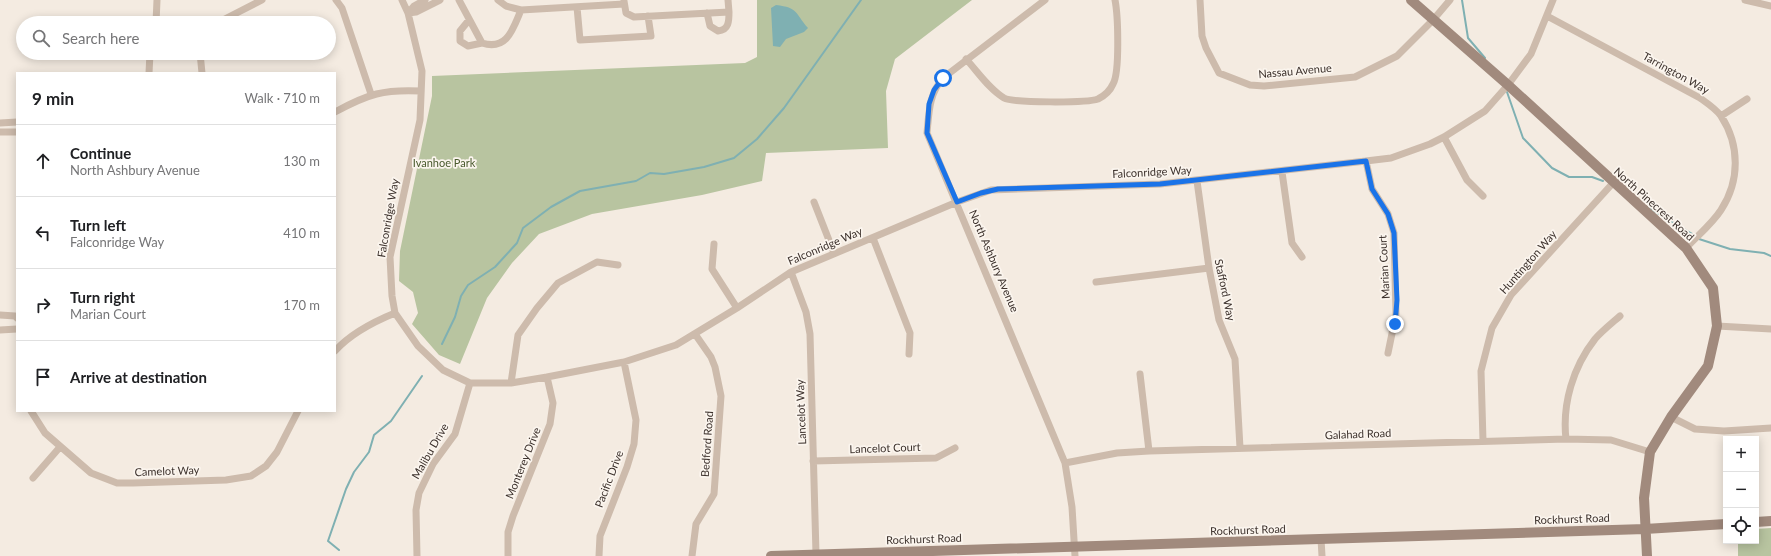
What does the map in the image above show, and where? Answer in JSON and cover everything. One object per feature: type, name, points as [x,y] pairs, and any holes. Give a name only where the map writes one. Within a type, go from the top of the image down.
[{"type":"street","points":[[156,16],[157,0]]},
{"type":"street","points":[[231,16],[262,0]]},
{"type":"street","points":[[336,0],[342,8],[371,94]]},
{"type":"street","name":"Falconridge Way","points":[[402,0],[408,13],[422,71],[420,120],[390,257],[392,296],[395,313],[418,346],[443,370],[470,383],[511,384],[624,362],[676,345],[737,308],[790,272],[981,193],[998,189],[1160,184],[1197,181],[1391,158],[1410,152],[1444,138],[1484,111],[1508,85],[1531,54],[1553,0]]},
{"type":"street","points":[[408,13],[414,6],[425,0]]},
{"type":"street","points":[[408,13],[416,12],[440,0]]},
{"type":"street","points":[[459,0],[482,43]]},
{"type":"street","points":[[498,0],[506,6],[521,10],[577,7],[624,2],[626,13],[634,17],[729,12]]},
{"type":"street","points":[[707,13],[710,26],[718,31],[724,30],[728,25],[728,0]]},
{"type":"street","name":"North Ashbury Avenue","points":[[1045,0],[943,78],[934,90],[929,104],[927,133],[1065,463],[1072,507],[1075,551]]},
{"type":"street","points":[[966,59],[993,90],[1006,99],[1024,102],[1096,99],[1108,91],[1114,83],[1117,69],[1115,0]]},
{"type":"street","name":"Nassau Avenue","points":[[1200,0],[1202,36],[1206,48],[1219,73],[1257,86],[1355,77],[1398,56],[1450,0]]},
{"type":"street","name":"North Pinecrest Road","points":[[1411,0],[1508,85],[1613,183],[1686,248],[1713,288],[1717,326],[1708,366],[1671,417],[1650,452],[1644,498],[1647,556]]},
{"type":"street","points":[[1746,0],[1771,6]]},
{"type":"street","points":[[577,7],[580,40],[650,36],[648,16]]},
{"type":"street","points":[[469,20],[460,31],[460,41],[468,46],[482,43],[490,46],[501,43],[511,32],[521,10]]},
{"type":"street","name":"Tarrington Way","points":[[1547,16],[1700,98],[1721,116],[1732,138],[1734,149],[1734,183],[1720,211],[1686,248]]},
{"type":"street","points":[[149,72],[150,60]]},
{"type":"street","points":[[201,60],[202,72]]},
{"type":"street","points":[[336,112],[371,94],[402,90],[421,91]]},
{"type":"street","points":[[1721,116],[1747,99]]},
{"type":"street","points":[[0,122],[16,122]]},
{"type":"street","points":[[0,132],[16,132]]},
{"type":"street","points":[[1444,138],[1467,180],[1483,196]]},
{"type":"street","name":"Marian Court","points":[[1366,161],[1372,189],[1388,214],[1394,233],[1396,314],[1388,353]]},
{"type":"street","points":[[1282,172],[1292,243],[1302,256]]},
{"type":"street","name":"Stafford Way","points":[[1197,181],[1209,268],[1219,320],[1235,359],[1240,448]]},
{"type":"street","name":"Huntington Way","points":[[1483,441],[1481,371],[1492,328],[1511,295],[1613,183]]},
{"type":"street","points":[[814,202],[834,253]]},
{"type":"street","points":[[873,238],[910,334],[910,354]]},
{"type":"street","points":[[714,244],[712,269],[737,308]]},
{"type":"street","points":[[511,384],[518,335],[537,308],[558,283],[597,262],[618,264]]},
{"type":"street","points":[[1096,282],[1209,268]]},
{"type":"street","name":"Lancelot Way","points":[[790,272],[802,299],[808,323],[816,554]]},
{"type":"street","points":[[337,346],[375,321],[395,313]]},
{"type":"street","points":[[0,315],[16,317]]},
{"type":"street","points":[[1566,439],[1566,406],[1575,373],[1595,339],[1620,316]]},
{"type":"street","points":[[1717,326],[1771,329]]},
{"type":"street","points":[[0,330],[16,329]]},
{"type":"street","name":"Bedford Road","points":[[692,556],[696,524],[714,494],[721,396],[719,381],[713,362],[695,334]]},
{"type":"street","name":"Pacific Drive","points":[[600,556],[600,536],[627,467],[634,444],[636,420],[624,362]]},
{"type":"street","points":[[1140,374],[1149,451]]},
{"type":"street","name":"Monterey Drive","points":[[508,556],[508,532],[513,516],[550,424],[553,403],[546,377]]},
{"type":"street","name":"Malibu Drive","points":[[417,556],[416,510],[419,493],[434,464],[455,434],[470,383]]},
{"type":"street","name":"Camelot Way","points":[[31,412],[45,433],[91,473],[117,483],[240,479],[251,476],[266,466],[277,452],[297,412]]},
{"type":"street","points":[[1671,417],[1695,429],[1724,431],[1771,428]]},
{"type":"street","name":"Galahad Road","points":[[1065,463],[1117,453],[1149,451],[1566,439],[1611,440],[1650,452]]},
{"type":"street","points":[[33,478],[60,447]]},
{"type":"street","name":"Lancelot Court","points":[[813,461],[936,458],[955,448]]},
{"type":"street","points":[[1759,522],[1771,521]]},
{"type":"street","name":"Rockhurst Road","points":[[771,556],[816,554],[1075,551],[1321,540],[1645,529],[1723,524]]},
{"type":"street","points":[[1321,540],[1322,556]]},
{"type":"green space","name":"Ivanhoe Park","points":[[757,0],[972,0],[895,59],[886,91],[888,148],[766,153],[762,181],[702,195],[592,214],[539,234],[512,263],[487,298],[460,364],[439,355],[412,324],[418,313],[413,292],[399,281],[400,251],[432,96],[432,76],[745,63],[757,57]]},
{"type":"green space","points":[[1771,528],[1771,556],[1738,556],[1738,544],[1759,544],[1759,529]]},
{"type":"water","points":[[776,5],[793,9],[808,28],[804,32],[786,39],[780,47],[773,46],[771,8]]},
{"type":"waterway","points":[[442,344],[455,317],[461,296],[468,285],[495,267],[517,243],[523,228],[551,207],[580,191],[636,181],[650,173],[664,174],[704,167],[734,158],[757,139],[784,108],[861,0]]},
{"type":"waterway","points":[[1462,0],[1468,38],[1485,58]]},
{"type":"waterway","points":[[1507,92],[1523,138],[1552,168],[1569,177],[1592,177],[1603,181]]},
{"type":"waterway","points":[[1647,207],[1694,235]]},
{"type":"waterway","points":[[1699,239],[1730,249],[1764,253],[1771,256]]},
{"type":"waterway","points":[[339,550],[328,541],[346,489],[354,472],[369,452],[374,435],[391,421],[422,376]]},
{"type":"route","points":[[943,78],[934,90],[929,104],[927,133],[957,202],[981,193],[998,189],[1160,184],[1282,172],[1366,161],[1369,181],[1372,189],[1388,214],[1393,227],[1397,300],[1395,324]]}]
